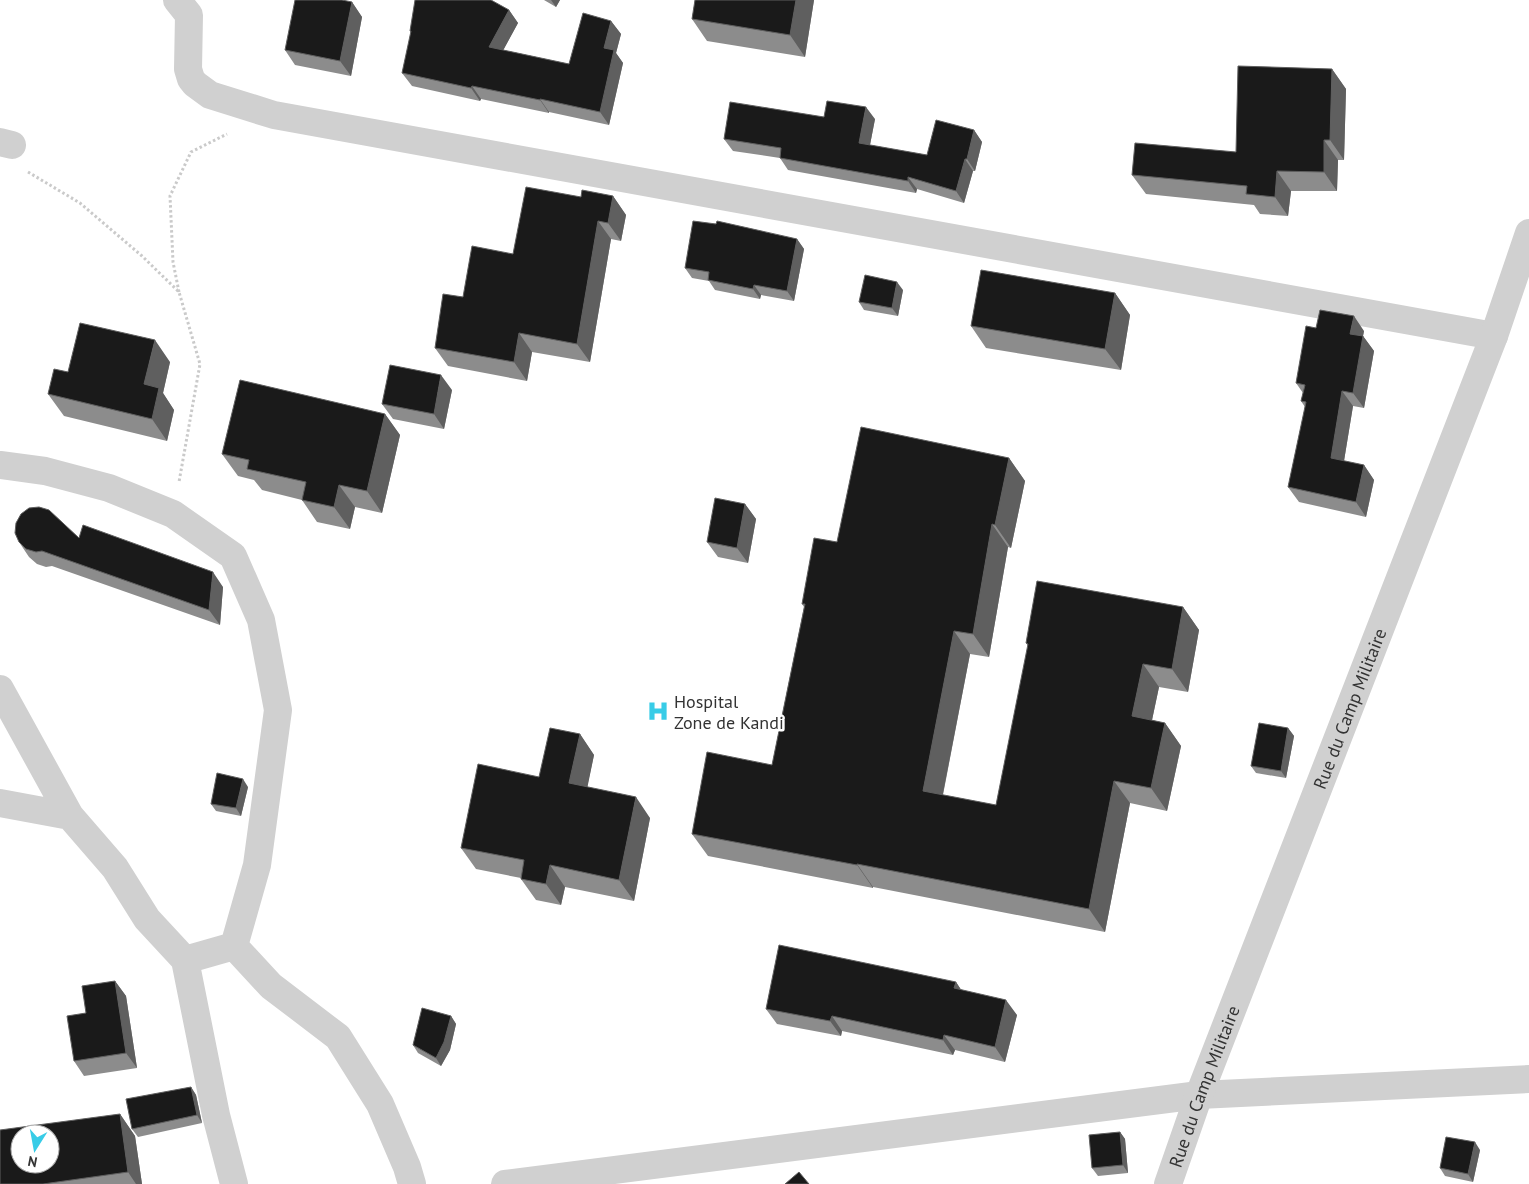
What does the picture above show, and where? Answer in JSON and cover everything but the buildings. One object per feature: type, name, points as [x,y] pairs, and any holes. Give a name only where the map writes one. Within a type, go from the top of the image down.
[{"type":"street","points":[[177,0],[189,15],[188,69],[195,84],[210,94],[274,115],[1494,336]]},
{"type":"street","name":"Rue du Camp Militaire","points":[[1168,1184],[1199,1095],[1494,336],[1529,233]]},
{"type":"street","points":[[0,465],[45,471],[109,488],[174,514],[234,556],[260,620],[278,710],[257,865],[234,946]]},
{"type":"street","points":[[0,689],[70,816],[115,868],[147,919],[185,960],[216,1115],[234,1184]]},
{"type":"street","points":[[0,803],[70,816]]},
{"type":"street","points":[[185,960],[234,946]]},
{"type":"street","points":[[234,946],[271,986],[338,1037],[380,1104],[407,1167],[412,1184]]},
{"type":"street","points":[[505,1184],[1199,1095],[1529,1079]]},
{"type":"path","points":[[174,514],[200,364],[179,292],[173,262],[170,196],[191,152],[231,132],[274,115]]},
{"type":"path","points":[[24,169],[80,203],[142,256],[179,292]]},
{"type":"place","name":"Hospital Zone de Kandi","points":[[658,711]]}]
